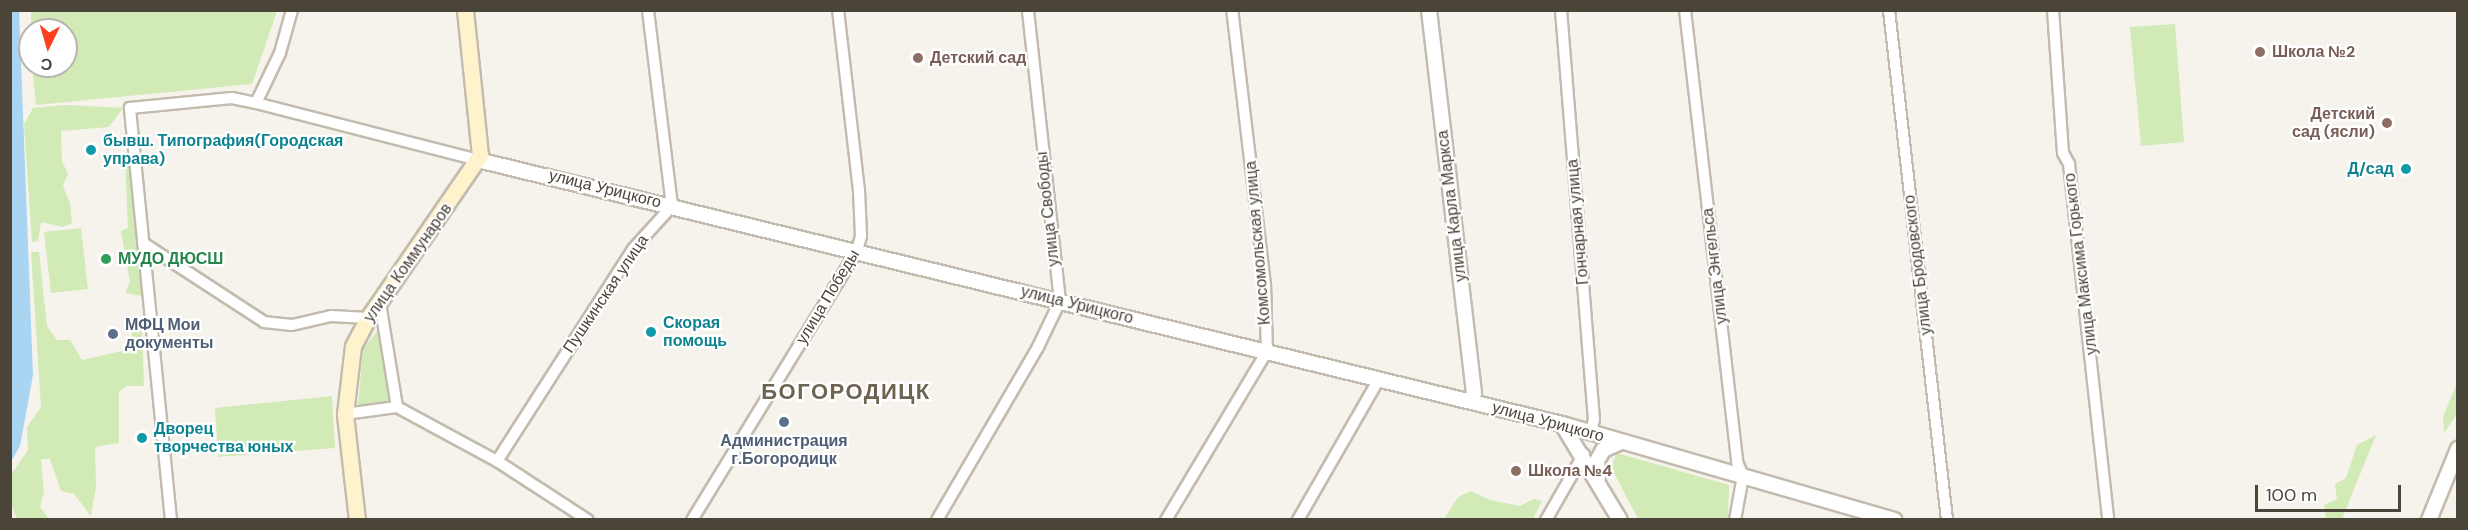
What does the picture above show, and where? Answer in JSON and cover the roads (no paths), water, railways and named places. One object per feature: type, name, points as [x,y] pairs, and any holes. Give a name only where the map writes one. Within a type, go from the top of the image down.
[{"type":"main road","points":[[465,10],[478,160]]},
{"type":"main road","name":"улица Коммунаров","points":[[357,519],[345,414],[347,374],[353,346],[368,318],[478,160]]},
{"type":"street","points":[[256,103],[280,53],[292,10]]},
{"type":"street","points":[[648,10],[672,206]]},
{"type":"street","name":"улица Победы","points":[[692,519],[858,251],[861,236],[859,190],[838,10]]},
{"type":"street","name":"улица Свободы","points":[[1028,10],[1060,301]]},
{"type":"street","name":"Комсомольская улица","points":[[1232,10],[1265,285],[1267,351]]},
{"type":"street","name":"улица Карла Маркса","points":[[1429,10],[1474,393],[1471,401]]},
{"type":"street","name":"Гончарная улица","points":[[1561,10],[1594,419],[1591,433]]},
{"type":"street","name":"улица Энгельса","points":[[1685,10],[1737,462],[1743,476],[1735,519]]},
{"type":"street","name":"улица Бродовского","points":[[1889,10],[1947,519]]},
{"type":"street","name":"улица Максима Горького","points":[[2052,10],[2063,153],[2069,164],[2108,519]]},
{"type":"street","name":"улица Урицкого","points":[[144,243],[130,108],[232,98],[1562,424],[1894,519]]},
{"type":"street","name":"Пушкинская улица","points":[[497,461],[633,249],[672,206]]},
{"type":"street","points":[[144,243],[264,322],[292,325],[331,316],[368,318]]},
{"type":"street","points":[[144,243],[171,519]]},
{"type":"street","points":[[937,519],[1038,346],[1060,301]]},
{"type":"street","points":[[380,303],[397,406]]},
{"type":"street","points":[[1166,519],[1267,351]]},
{"type":"street","points":[[1298,519],[1379,379]]},
{"type":"street","points":[[345,414],[397,406],[497,461],[588,519]]},
{"type":"street","points":[[1562,424],[1584,454],[1620,519]]},
{"type":"street","points":[[1598,481],[1598,460],[1603,450],[1621,442]]},
{"type":"street","points":[[2428,519],[2457,449]]},
{"type":"street","points":[[1546,519],[1584,454]]},
{"type":"water","points":[[19,10],[18,78],[22,78],[33,375],[20,446],[11,462],[10,11]]},
{"type":"place","name":"Школа №2","points":[[2260,52]]},
{"type":"place","name":"Детский сад","points":[[918,58]]},
{"type":"place","name":"Детский сад (ясли)","points":[[2387,123]]},
{"type":"place","name":"бывш. Типография(Городская управа)","points":[[91,150]]},
{"type":"place","name":"Д/сад","points":[[2406,169]]},
{"type":"place","name":"МУДО ДЮСШ","points":[[106,259]]},
{"type":"place","name":"Скорая помощь","points":[[651,332]]},
{"type":"place","name":"МФЦ Мои документы","points":[[113,334]]},
{"type":"place","name":"Администрация г.Богородицк","points":[[784,422]]},
{"type":"place","name":"Дворец творчества юных","points":[[142,438]]},
{"type":"place","name":"Школа №4","points":[[1516,471]]},
{"type":"district","name":"БОГОРОДИЦК","points":[[846,392]]}]
